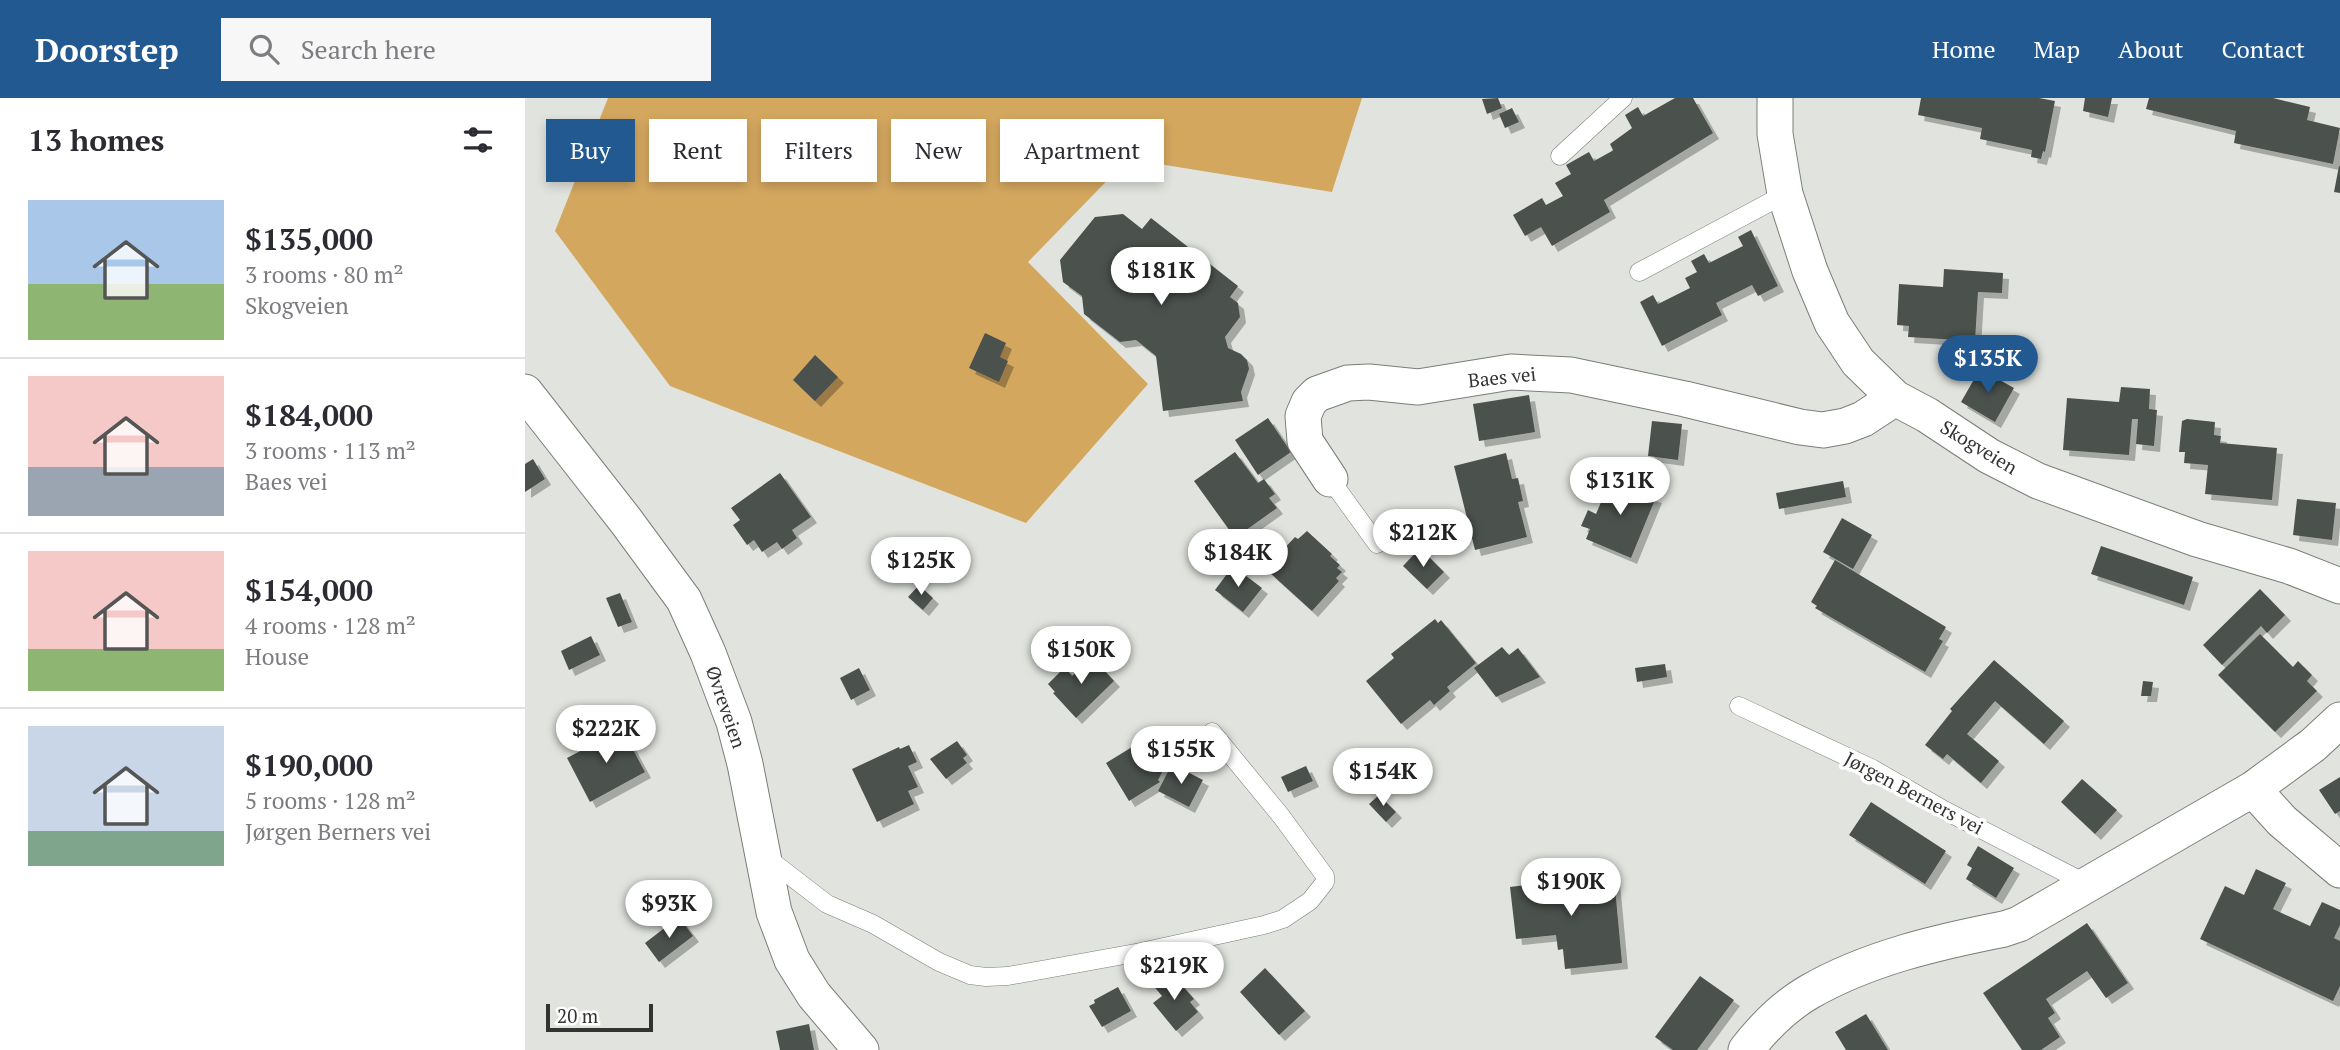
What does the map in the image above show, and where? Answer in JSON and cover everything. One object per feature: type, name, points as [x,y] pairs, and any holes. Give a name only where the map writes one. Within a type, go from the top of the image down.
[{"type":"street","name":"Skogveien","points":[[1775,98],[1775,134],[1785,194],[1810,271],[1832,323],[1858,362],[1895,398],[1927,415],[1989,456],[2038,481],[2197,539],[2289,566],[2340,586]]},
{"type":"street","name":"Baes vei","points":[[1330,479],[1305,441],[1303,416],[1309,402],[1317,394],[1348,383],[1418,387],[1511,372],[1571,375],[1823,430],[1863,419],[1895,398]]},
{"type":"street","name":"Øvreveien","points":[[525,392],[684,600],[708,653],[734,722],[745,764],[774,912],[792,960],[814,995],[861,1050]]},
{"type":"street","points":[[1746,1050],[1783,1010],[1809,992],[1902,953],[2019,924],[2253,789],[2313,745],[2340,720]]},
{"type":"street","points":[[2253,789],[2281,821],[2340,870]]},
{"type":"lane","points":[[1560,156],[1623,98]]},
{"type":"lane","points":[[1639,272],[1785,194]]},
{"type":"lane","name":"Baes vei","points":[[1330,479],[1377,544]]},
{"type":"lane","name":"Jørgen Berners vei","points":[[1739,706],[1873,769],[1944,810],[2087,884]]},
{"type":"lane","points":[[763,855],[827,904],[873,924],[957,971],[986,977],[1140,952],[1283,919],[1310,901],[1325,882],[1325,876],[1281,816],[1212,732]]},
{"type":"shaded area","points":[[608,98],[1362,98],[1332,192],[1164,165],[1164,119],[1000,119],[1000,182],[1106,182],[1028,262],[1148,384],[1026,523],[670,386],[555,231],[575,182],[635,182],[635,119],[600,119]]},
{"type":"building","points":[[1498,98],[1502,108],[1487,114],[1482,99]]},
{"type":"building","points":[[1675,98],[1693,98],[1713,133],[1604,200],[1610,212],[1552,246],[1541,227],[1525,236],[1513,215],[1542,198],[1546,205],[1563,196],[1555,183],[1571,174],[1566,165],[1589,152],[1594,161],[1612,151],[1610,144],[1632,128],[1625,115],[1638,107],[1643,116]]},
{"type":"building","points":[[1921,98],[2039,98],[2055,101],[2045,152],[2043,151],[2041,159],[2031,157],[2032,150],[1980,139],[1982,128],[1918,115]]},
{"type":"building","points":[[2085,98],[2112,98],[2108,117],[2083,111]]},
{"type":"building","points":[[2149,98],[2273,98],[2310,107],[2307,120],[2340,128],[2333,164],[2234,143],[2236,131],[2146,109]]},
{"type":"building","points":[[1512,108],[1519,122],[1505,128],[1499,114]]},
{"type":"building","points":[[2340,166],[2340,193],[2334,192]]},
{"type":"building","points":[[1123,214],[1142,229],[1151,218],[1238,286],[1230,297],[1238,303],[1240,317],[1225,337],[1228,348],[1247,360],[1249,369],[1241,392],[1243,401],[1163,411],[1156,356],[1136,340],[1120,342],[1084,314],[1082,296],[1063,282],[1060,260],[1095,217]]},
{"type":"building","points":[[1751,230],[1778,286],[1758,296],[1752,285],[1716,303],[1722,315],[1662,346],[1640,302],[1653,295],[1658,304],[1690,288],[1685,278],[1697,272],[1691,261],[1704,254],[1709,263],[1743,246],[1738,237]]},
{"type":"building","points":[[1944,269],[2003,273],[2002,293],[1978,292],[1975,341],[1908,337],[1909,326],[1897,325],[1899,284],[1943,287]]},
{"type":"building","points":[[985,333],[1006,343],[1000,357],[1008,361],[999,382],[969,368]]},
{"type":"building","points":[[815,355],[838,377],[815,401],[793,380]]},
{"type":"building","points":[[1980,369],[2014,388],[1995,422],[1961,402]]},
{"type":"building","points":[[2121,387],[2150,389],[2149,409],[2157,410],[2154,446],[2136,444],[2138,419],[2132,419],[2129,455],[2063,450],[2067,398],[2119,402]]},
{"type":"building","points":[[1529,395],[1535,432],[1479,441],[1473,404]]},
{"type":"building","points":[[1268,418],[1291,452],[1258,475],[1235,440]]},
{"type":"building","points":[[2187,419],[2215,422],[2214,435],[2221,436],[2220,443],[2277,448],[2272,500],[2205,494],[2208,465],[2184,463],[2185,452],[2179,452],[2182,421]]},
{"type":"building","points":[[1652,421],[1682,424],[1678,460],[1648,456]]},
{"type":"building","points":[[1235,452],[1258,483],[1264,479],[1275,494],[1269,498],[1277,508],[1235,538],[1194,481]]},
{"type":"building","points":[[1506,453],[1512,479],[1518,478],[1523,501],[1518,502],[1527,537],[1475,550],[1454,466]]},
{"type":"building","points":[[533,459],[545,479],[525,492],[525,464]]},
{"type":"building","points":[[780,473],[811,517],[792,530],[797,538],[782,549],[777,542],[762,552],[754,540],[747,545],[733,525],[740,520],[731,508]]},
{"type":"building","points":[[1611,479],[1636,489],[1639,481],[1653,487],[1649,495],[1656,497],[1631,558],[1586,539],[1590,529],[1581,526],[1588,510],[1596,514]]},
{"type":"building","points":[[1843,481],[1846,497],[1779,509],[1776,493]]},
{"type":"building","points":[[2297,499],[2336,503],[2332,540],[2293,535]]},
{"type":"building","points":[[1842,518],[1872,535],[1853,569],[1823,552]]},
{"type":"building","points":[[1307,531],[1332,554],[1330,556],[1340,565],[1337,568],[1342,572],[1336,578],[1339,581],[1312,611],[1269,572],[1282,557],[1279,554],[1295,537],[1298,539]]},
{"type":"building","points":[[2101,546],[2193,577],[2184,605],[2091,574]]},
{"type":"building","points":[[1420,548],[1444,572],[1427,589],[1403,566]]},
{"type":"building","points":[[1835,560],[1946,627],[1939,639],[1943,641],[1925,672],[1815,608],[1817,606],[1811,602]]},
{"type":"building","points":[[1233,566],[1262,588],[1243,612],[1215,590]]},
{"type":"building","points":[[919,585],[933,598],[923,610],[908,597]]},
{"type":"building","points":[[2260,589],[2285,615],[2267,633],[2261,626],[2222,665],[2203,645]]},
{"type":"building","points":[[620,593],[632,622],[618,627],[606,598]]},
{"type":"building","points":[[1435,619],[1438,623],[1441,620],[1476,663],[1447,687],[1450,691],[1434,705],[1430,700],[1401,724],[1366,681],[1394,658],[1391,654]]},
{"type":"building","points":[[2260,634],[2293,667],[2298,661],[2312,675],[2307,681],[2317,691],[2275,732],[2218,675]]},
{"type":"building","points":[[591,636],[600,655],[569,670],[561,651]]},
{"type":"building","points":[[1502,647],[1509,655],[1518,648],[1540,677],[1496,697],[1474,668]]},
{"type":"building","points":[[1092,657],[1114,681],[1076,718],[1048,684],[1065,667],[1072,676]]},
{"type":"building","points":[[1994,660],[2064,721],[2044,744],[1995,701],[1967,734],[1999,761],[1981,783],[1947,754],[1943,759],[1925,745],[1952,711],[1950,709]]},
{"type":"building","points":[[1665,664],[1667,677],[1637,682],[1635,668]]},
{"type":"building","points":[[859,668],[870,690],[851,700],[840,678]]},
{"type":"building","points":[[2143,681],[2153,682],[2151,696],[2141,696]]},
{"type":"building","points":[[622,729],[645,772],[590,802],[567,758]]},
{"type":"building","points":[[957,741],[967,755],[963,758],[967,763],[946,779],[930,759]]},
{"type":"building","points":[[1137,744],[1146,759],[1158,752],[1166,765],[1158,780],[1160,782],[1129,801],[1106,763]]},
{"type":"building","points":[[909,745],[917,762],[908,766],[918,787],[908,791],[914,804],[877,822],[852,769]]},
{"type":"building","points":[[1172,764],[1203,780],[1189,807],[1158,791]]},
{"type":"building","points":[[1306,766],[1313,781],[1288,792],[1281,777]]},
{"type":"building","points":[[2340,777],[2340,811],[2335,814],[2319,790]]},
{"type":"building","points":[[2082,779],[2117,810],[2095,834],[2061,802]]},
{"type":"building","points":[[1379,795],[1396,812],[1386,822],[1369,804]]},
{"type":"building","points":[[1871,802],[1946,851],[1925,884],[1849,835]]},
{"type":"building","points":[[1978,846],[2014,868],[1996,898],[1966,879],[1972,868],[1967,865]]},
{"type":"building","points":[[2256,869],[2286,883],[2273,909],[2310,926],[2322,902],[2340,910],[2340,925],[2334,938],[2340,941],[2340,986],[2333,1001],[2200,939],[2225,886],[2244,895]]},
{"type":"building","points":[[1551,877],[1552,883],[1614,877],[1622,963],[1565,969],[1563,949],[1558,950],[1556,935],[1516,939],[1510,887],[1527,885],[1527,879]]},
{"type":"building","points":[[679,917],[693,936],[659,962],[645,943]]},
{"type":"building","points":[[2087,923],[2128,983],[2106,998],[2087,971],[2046,999],[2055,1013],[2048,1018],[2060,1037],[2041,1050],[2022,1050],[1983,993]]},
{"type":"building","points":[[1265,968],[1305,1011],[1279,1035],[1240,992]]},
{"type":"building","points":[[1165,971],[1194,999],[1190,1002],[1198,1012],[1176,1031],[1153,1003],[1162,996],[1152,984]]},
{"type":"building","points":[[1700,976],[1734,1000],[1697,1050],[1673,1050],[1655,1037]]},
{"type":"building","points":[[1118,987],[1131,1011],[1102,1027],[1089,1006],[1095,1003],[1094,1000]]},
{"type":"building","points":[[1866,1014],[1888,1050],[1846,1050],[1835,1032]]},
{"type":"building","points":[[809,1024],[814,1050],[780,1050],[776,1031]]}]
